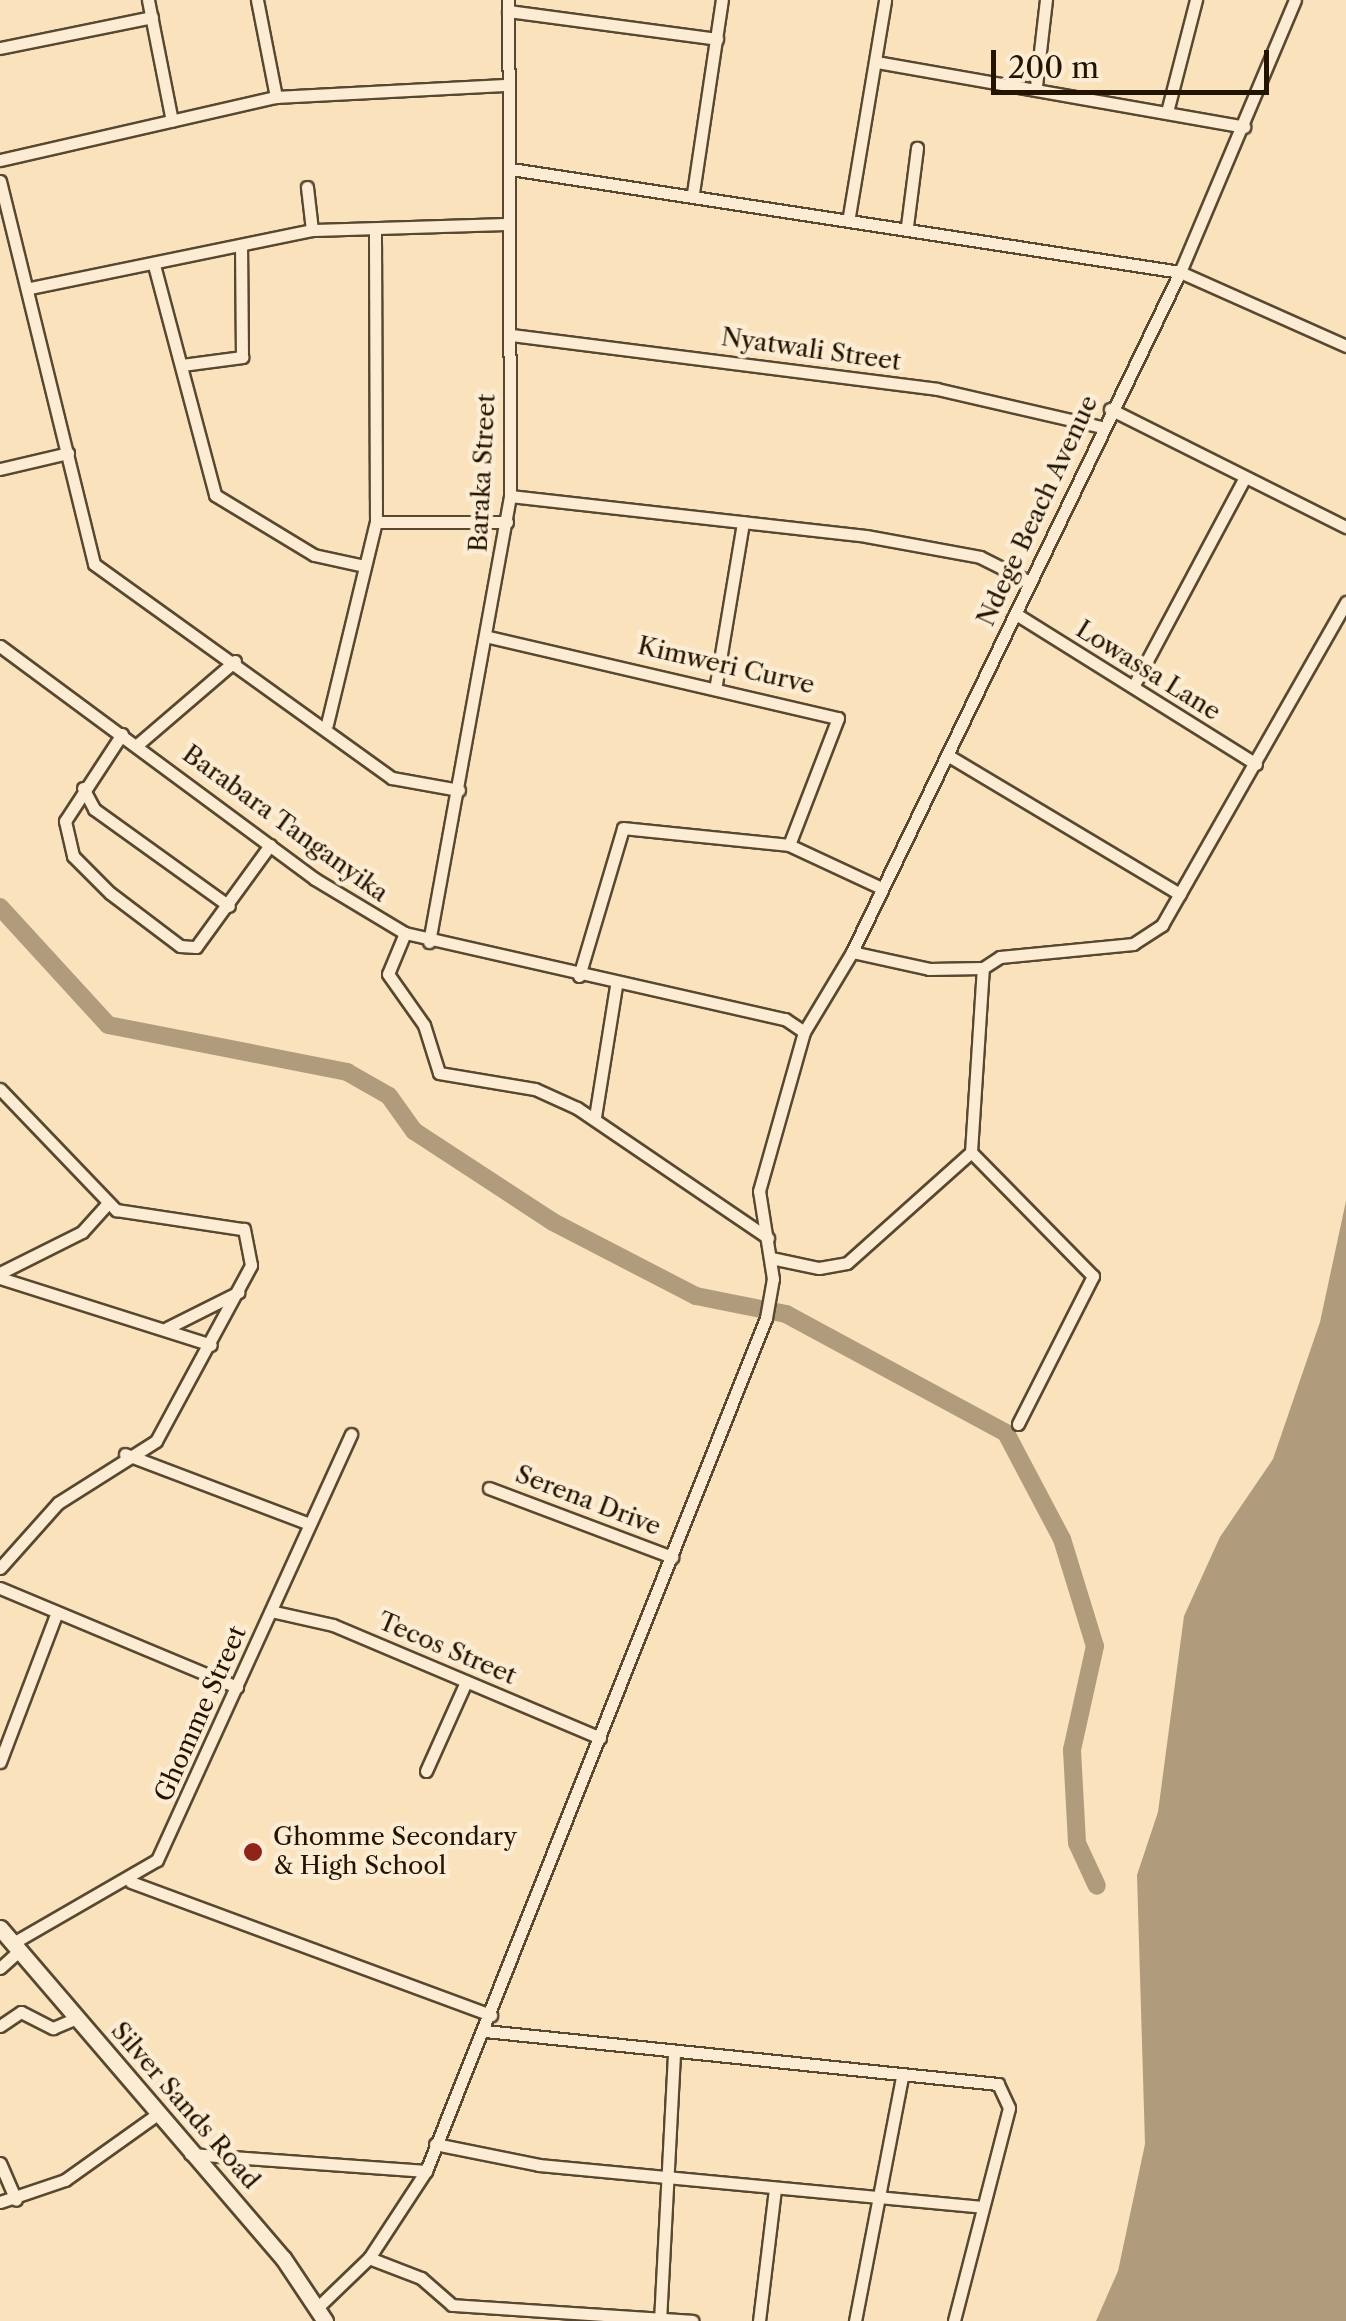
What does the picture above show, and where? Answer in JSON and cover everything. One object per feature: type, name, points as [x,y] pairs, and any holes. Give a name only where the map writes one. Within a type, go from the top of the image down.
[{"type":"street","points":[[148,0],[172,120]]},
{"type":"street","points":[[257,0],[276,97]]},
{"type":"street","points":[[692,193],[722,0]]},
{"type":"street","points":[[849,216],[885,0]]},
{"type":"street","points":[[1036,86],[1046,0]]},
{"type":"street","points":[[1168,108],[1196,0]]},
{"type":"street","name":"Ndege Beach Avenue","points":[[322,2314],[369,2258],[426,2171],[766,1318],[772,1279],[764,1159],[804,1032],[852,952],[879,887],[949,756],[1016,614],[1026,580],[1180,272],[1295,0]]},
{"type":"street","points":[[508,6],[717,39]]},
{"type":"street","name":"Baraka Street","points":[[429,942],[490,637],[510,496],[510,169],[504,84],[508,6]]},
{"type":"street","points":[[0,48],[152,17]]},
{"type":"street","points":[[877,62],[1168,108],[1244,127]]},
{"type":"street","points":[[0,160],[276,97],[504,84]]},
{"type":"street","points":[[907,226],[918,148]]},
{"type":"street","points":[[510,169],[849,216],[1180,272],[1346,346]]},
{"type":"street","points":[[0,182],[30,288],[94,564],[328,724],[406,785],[459,790]]},
{"type":"street","points":[[307,186],[312,230]]},
{"type":"street","points":[[30,288],[312,230],[508,224]]},
{"type":"street","points":[[328,724],[376,522],[375,230]]},
{"type":"street","points":[[182,365],[242,357],[241,245]]},
{"type":"street","points":[[154,265],[182,365],[204,477],[226,508],[314,556],[364,566]]},
{"type":"street","name":"Nyatwali Street","points":[[511,336],[936,390],[1102,427]]},
{"type":"street","points":[[1110,409],[1346,528]]},
{"type":"street","points":[[0,468],[68,453]]},
{"type":"street","points":[[1134,686],[1244,479]]},
{"type":"street","points":[[510,496],[954,551],[1026,580]]},
{"type":"street","points":[[376,522],[507,522]]},
{"type":"street","points":[[716,684],[743,522]]},
{"type":"street","points":[[852,952],[929,969],[984,968],[1000,957],[1134,944],[1162,925],[1346,602]]},
{"type":"street","name":"Lowassa Lane","points":[[1016,614],[1256,764]]},
{"type":"street","name":"Kimweri Curve","points":[[490,637],[716,684],[838,718],[789,846]]},
{"type":"street","name":"Barabara Tanganyika","points":[[0,646],[270,845],[405,934],[616,986],[785,1020],[804,1032]]},
{"type":"street","points":[[137,745],[235,661]]},
{"type":"street","points":[[122,734],[83,788],[65,836],[110,893],[190,949],[228,906],[270,845]]},
{"type":"street","points":[[949,756],[1180,894]]},
{"type":"street","points":[[83,788],[94,809],[228,906]]},
{"type":"street","points":[[578,976],[623,828],[789,846],[879,887]]},
{"type":"street","points":[[405,934],[388,974],[424,1025],[439,1073],[535,1089],[595,1117],[768,1238]]},
{"type":"street","points":[[771,1258],[847,1263],[971,1152],[984,968]]},
{"type":"street","points":[[595,1117],[616,986]]},
{"type":"street","points":[[0,1089],[107,1204],[150,1220],[243,1229],[251,1265],[156,1441],[125,1454],[37,1522],[0,1568]]},
{"type":"street","points":[[971,1152],[1093,1276],[1018,1424]]},
{"type":"street","points":[[0,1276],[82,1232],[107,1204]]},
{"type":"street","points":[[0,1276],[211,1345]]},
{"type":"street","points":[[167,1328],[238,1292]]},
{"type":"street","name":"Ghomme Street","points":[[0,1968],[16,1947],[131,1882],[168,1842],[274,1612],[307,1524],[351,1434]]},
{"type":"street","points":[[125,1454],[307,1524]]},
{"type":"street","name":"Serena Drive","points":[[489,1488],[672,1557]]},
{"type":"street","points":[[0,1588],[54,1617],[237,1687]]},
{"type":"street","name":"Tecos Street","points":[[274,1612],[333,1626],[600,1738]]},
{"type":"street","points":[[0,1762],[54,1617]]},
{"type":"street","points":[[426,1771],[466,1682]]},
{"type":"street","points":[[131,1882],[491,2015]]},
{"type":"street","name":"Silver Sands Road","points":[[0,1928],[322,2314]]},
{"type":"street","points":[[0,2026],[22,2012],[53,2028],[77,2018]]},
{"type":"street","points":[[485,2030],[674,2056],[902,2076],[1006,2090],[954,2321]]},
{"type":"street","points":[[660,2320],[664,2178],[674,2056]]},
{"type":"street","points":[[855,2321],[902,2076]]},
{"type":"street","points":[[0,2202],[16,2200],[65,2180],[156,2114]]},
{"type":"street","points":[[436,2144],[664,2178],[880,2194],[982,2207]]},
{"type":"street","points":[[190,2154],[426,2171]]},
{"type":"street","points":[[2,2166],[16,2200]]},
{"type":"street","points":[[0,2188],[2,2166]]},
{"type":"street","points":[[759,2321],[774,2188]]},
{"type":"street","points":[[369,2258],[422,2278],[452,2305],[692,2321]]},
{"type":"shaded area","points":[[1346,1201],[1346,2321],[1096,2321],[1118,2271],[1145,2144],[1137,1875],[1158,1812],[1184,1616],[1220,1537],[1273,1459],[1320,1322]]},
{"type":"waterway","points":[[0,907],[108,1025],[347,1072],[389,1096],[414,1131],[553,1222],[696,1296],[786,1314],[1006,1433],[1062,1539],[1095,1646],[1072,1750],[1077,1843],[1097,1886]]},
{"type":"place","name":"Ghomme Secondary & High School","points":[[253,1852]]}]
